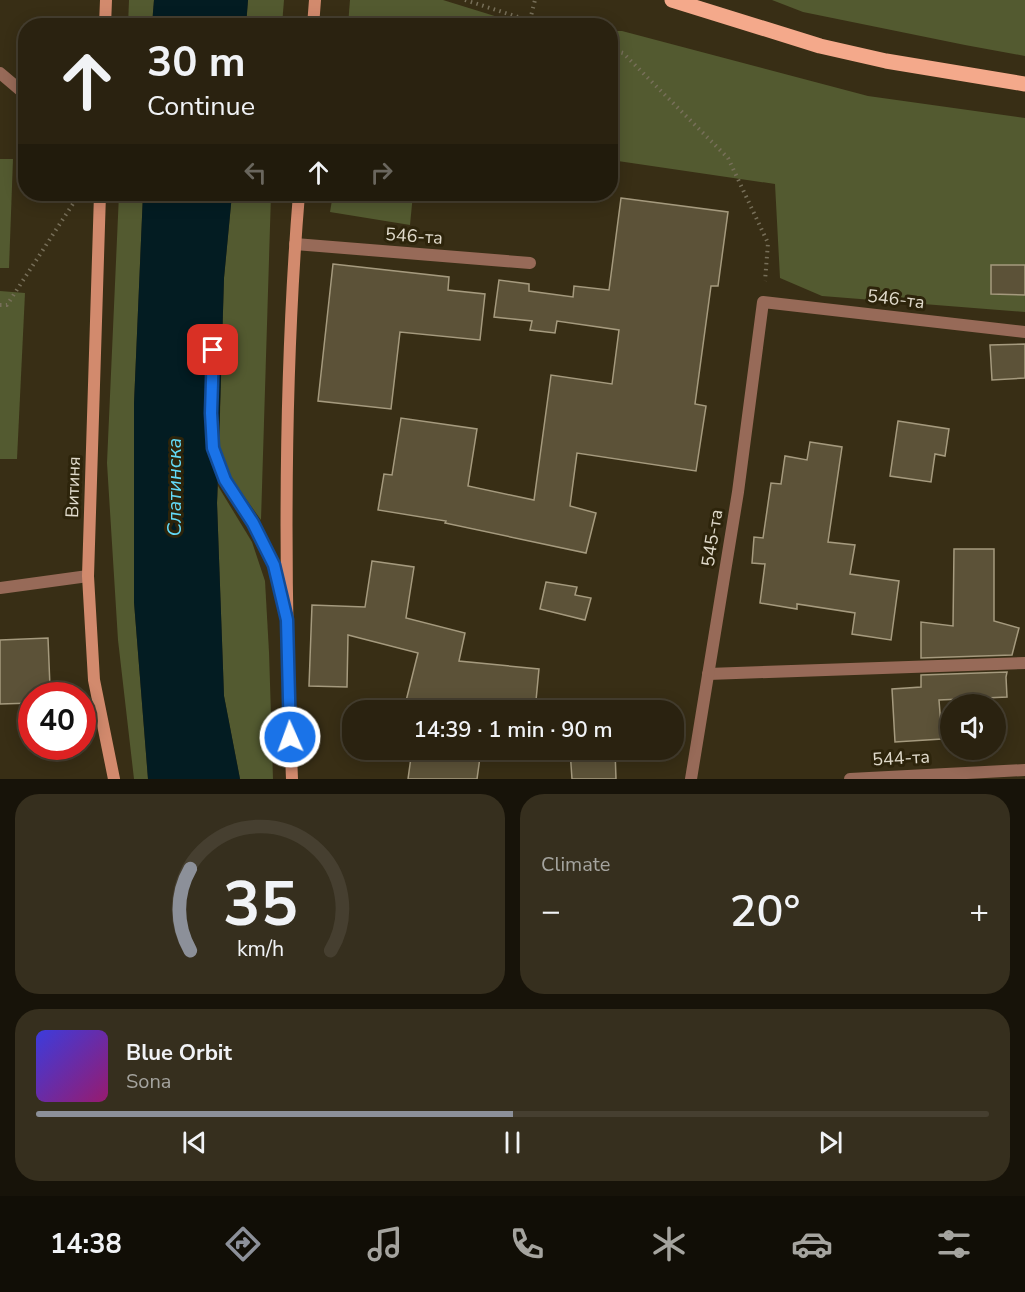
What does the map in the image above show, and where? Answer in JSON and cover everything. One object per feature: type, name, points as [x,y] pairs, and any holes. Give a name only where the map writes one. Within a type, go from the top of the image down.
[{"type":"main road","points":[[672,0],[820,46],[886,62],[1025,84]]},
{"type":"street","points":[[105,18],[106,0]]},
{"type":"street","points":[[314,18],[315,0]]},
{"type":"street","points":[[0,73],[18,88]]},
{"type":"street","name":"Витиня","points":[[100,201],[88,576],[94,680],[114,779]]},
{"type":"street","points":[[292,779],[286,539],[291,300],[298,201]]},
{"type":"street","name":"546-та","points":[[295,244],[530,263]]},
{"type":"street","name":"546-та","points":[[763,302],[1025,332]]},
{"type":"street","name":"545-та","points":[[691,779],[738,492],[763,302]]},
{"type":"street","points":[[213,350],[211,413],[213,448],[225,480],[253,523],[274,565],[287,620]]},
{"type":"street","points":[[0,588],[88,576]]},
{"type":"street","points":[[708,674],[1025,663]]},
{"type":"street","name":"544-та","points":[[850,779],[1025,770]]},
{"type":"path","points":[[465,0],[524,18]]},
{"type":"path","points":[[530,18],[535,0]]},
{"type":"path","points":[[618,51],[623,53],[728,158],[768,243],[763,302]]},
{"type":"path","points":[[0,305],[7,305],[75,201]]},
{"type":"green space","points":[[129,0],[154,0],[153,18],[128,18]]},
{"type":"green space","points":[[248,0],[284,0],[283,18],[247,18]]},
{"type":"green space","points":[[350,0],[443,0],[501,18],[349,18]]},
{"type":"green space","points":[[772,0],[1025,0],[1025,56],[803,12]]},
{"type":"green space","points":[[618,31],[868,96],[1025,118],[1025,312],[822,296],[780,278],[775,184],[618,161]]},
{"type":"green space","points":[[0,159],[13,159],[9,268],[0,268]]},
{"type":"green space","points":[[119,201],[143,201],[134,404],[134,602],[148,779],[134,779],[118,640],[107,463]]},
{"type":"green space","points":[[231,201],[271,201],[261,520],[231,478],[219,447],[224,278]]},
{"type":"green space","points":[[332,201],[412,201],[410,225],[330,212]]},
{"type":"green space","points":[[0,291],[25,293],[17,459],[0,459]]},
{"type":"green space","points":[[218,486],[252,542],[265,581],[273,779],[240,779],[224,696]]},
{"type":"water","points":[[154,0],[248,0],[247,18],[153,18]]},
{"type":"water","name":"Слатинска","points":[[143,201],[231,201],[224,278],[217,503],[224,696],[240,779],[148,779],[134,602],[134,404]]},
{"type":"building","points":[[621,198],[728,212],[718,286],[711,286],[695,404],[706,406],[696,471],[577,453],[570,506],[596,513],[586,553],[445,523],[446,521],[378,510],[384,474],[392,475],[401,418],[477,429],[468,486],[534,500],[551,375],[612,384],[619,330],[557,321],[555,333],[530,330],[532,321],[494,317],[499,280],[529,284],[529,291],[573,297],[574,286],[609,290]]},
{"type":"building","points":[[333,264],[449,277],[448,290],[485,294],[480,340],[400,332],[391,409],[318,401]]},
{"type":"building","points":[[991,265],[1025,265],[1025,295],[991,294]]},
{"type":"building","points":[[1025,344],[1025,378],[992,380],[990,345]]},
{"type":"building","points":[[898,421],[949,429],[945,456],[935,454],[931,482],[890,476]]},
{"type":"building","points":[[810,442],[842,447],[828,542],[855,545],[850,574],[899,581],[891,640],[852,634],[855,613],[797,604],[797,609],[760,603],[765,564],[752,563],[754,537],[763,538],[771,483],[781,484],[785,456],[807,460]]},
{"type":"building","points":[[954,549],[994,549],[994,621],[1019,628],[1012,655],[921,658],[921,622],[953,626]]},
{"type":"building","points":[[372,561],[414,567],[406,618],[465,633],[459,661],[539,669],[536,700],[406,700],[418,653],[348,635],[347,687],[309,686],[312,605],[365,607]]},
{"type":"building","points":[[546,582],[577,587],[575,595],[591,598],[585,620],[540,609]]},
{"type":"building","points":[[48,638],[50,682],[18,682],[18,703],[0,704],[0,640]]},
{"type":"building","points":[[1007,672],[1007,697],[1006,694],[940,694],[940,739],[895,742],[892,689],[921,687],[921,675]]},
{"type":"building","points":[[411,760],[480,760],[477,779],[408,779]]},
{"type":"building","points":[[571,760],[615,760],[616,779],[572,779]]},
{"type":"route","points":[[213,350],[211,413],[213,448],[225,480],[253,523],[274,565],[287,620],[290,737]]}]
